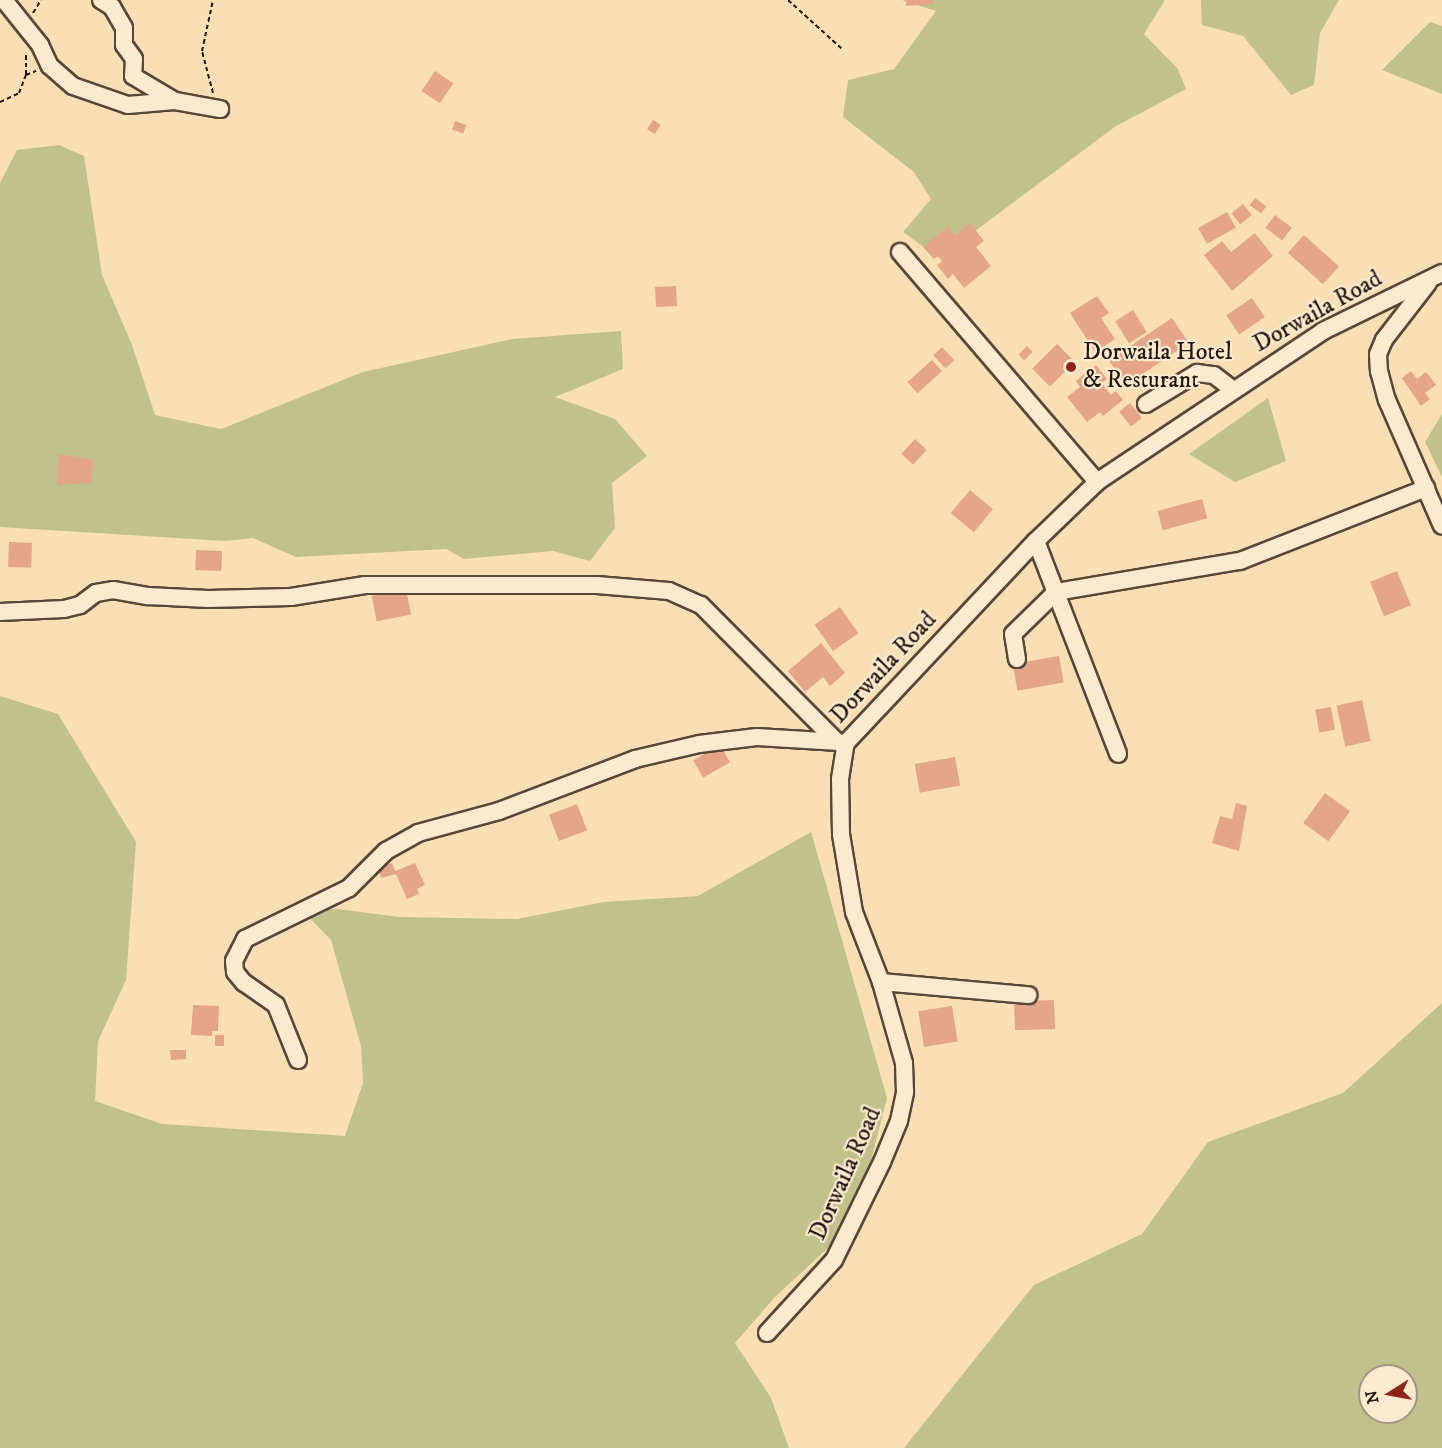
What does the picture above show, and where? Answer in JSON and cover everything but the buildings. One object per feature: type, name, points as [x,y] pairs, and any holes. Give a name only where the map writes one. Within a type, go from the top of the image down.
[{"type":"street","points":[[4,0],[40,45],[50,66],[73,86],[103,100],[128,105],[175,101],[220,109]]},
{"type":"street","points":[[101,0],[112,7],[124,28],[124,45],[134,59],[133,76],[175,101]]},
{"type":"street","points":[[900,252],[1097,483]]},
{"type":"street","points":[[1437,276],[1378,354],[1387,400],[1442,526]]},
{"type":"street","name":"Dorwaila Road","points":[[767,1333],[834,1260],[899,1121],[905,1092],[904,1063],[881,982],[854,912],[841,834],[841,742],[1036,541],[1097,483],[1232,389],[1323,332],[1437,276]]},
{"type":"street","points":[[1146,404],[1197,373],[1214,375],[1232,389]]},
{"type":"street","points":[[1017,659],[1013,634],[1056,592],[1240,561],[1426,488]]},
{"type":"street","points":[[1036,541],[1118,754]]},
{"type":"street","points":[[0,612],[64,609],[113,590],[148,596],[208,599],[291,597],[365,585],[597,585],[669,591],[701,605],[841,742]]},
{"type":"street","points":[[298,1060],[276,1005],[244,983],[236,972],[234,961],[245,939],[349,888],[386,851],[418,833],[499,811],[635,759],[699,744],[757,737],[841,742]]},
{"type":"street","points":[[881,982],[1028,995]]},
{"type":"path","points":[[213,0],[202,51],[220,109]]},
{"type":"path","points":[[788,0],[843,49]]},
{"type":"path","points":[[0,102],[19,93],[26,75],[50,66]]},
{"type":"green space","points":[[902,0],[1165,0],[1144,34],[1178,69],[1186,89],[1116,126],[939,258],[903,232],[931,199],[914,172],[843,117],[848,80],[894,69],[936,11]]},
{"type":"green space","points":[[1201,0],[1339,0],[1320,33],[1314,85],[1291,95],[1243,36],[1202,25]]},
{"type":"green space","points":[[1430,22],[1442,26],[1442,94],[1382,70]]},
{"type":"green space","points":[[59,145],[84,156],[102,275],[132,345],[155,415],[221,429],[363,372],[512,339],[621,331],[623,369],[555,397],[615,419],[647,456],[612,483],[615,528],[590,561],[553,551],[464,559],[446,549],[296,557],[253,538],[225,541],[0,527],[0,183],[17,150]]},
{"type":"green space","points":[[1268,398],[1286,461],[1235,482],[1189,454]]},
{"type":"green space","points":[[1442,414],[1442,477],[1425,442]]},
{"type":"green space","points":[[0,696],[58,714],[136,842],[126,980],[98,1041],[95,1101],[162,1124],[345,1136],[363,1083],[361,1046],[331,940],[302,910],[338,909],[399,917],[517,919],[604,902],[698,896],[811,832],[887,1098],[855,1223],[775,1297],[735,1343],[771,1398],[789,1448],[0,1448]]},
{"type":"green space","points":[[1442,1003],[1442,1448],[904,1448],[1034,1285],[1142,1234],[1208,1142],[1343,1093]]},
{"type":"place","name":"Dorwaila Hotel & Resturant","points":[[1071,367]]}]
